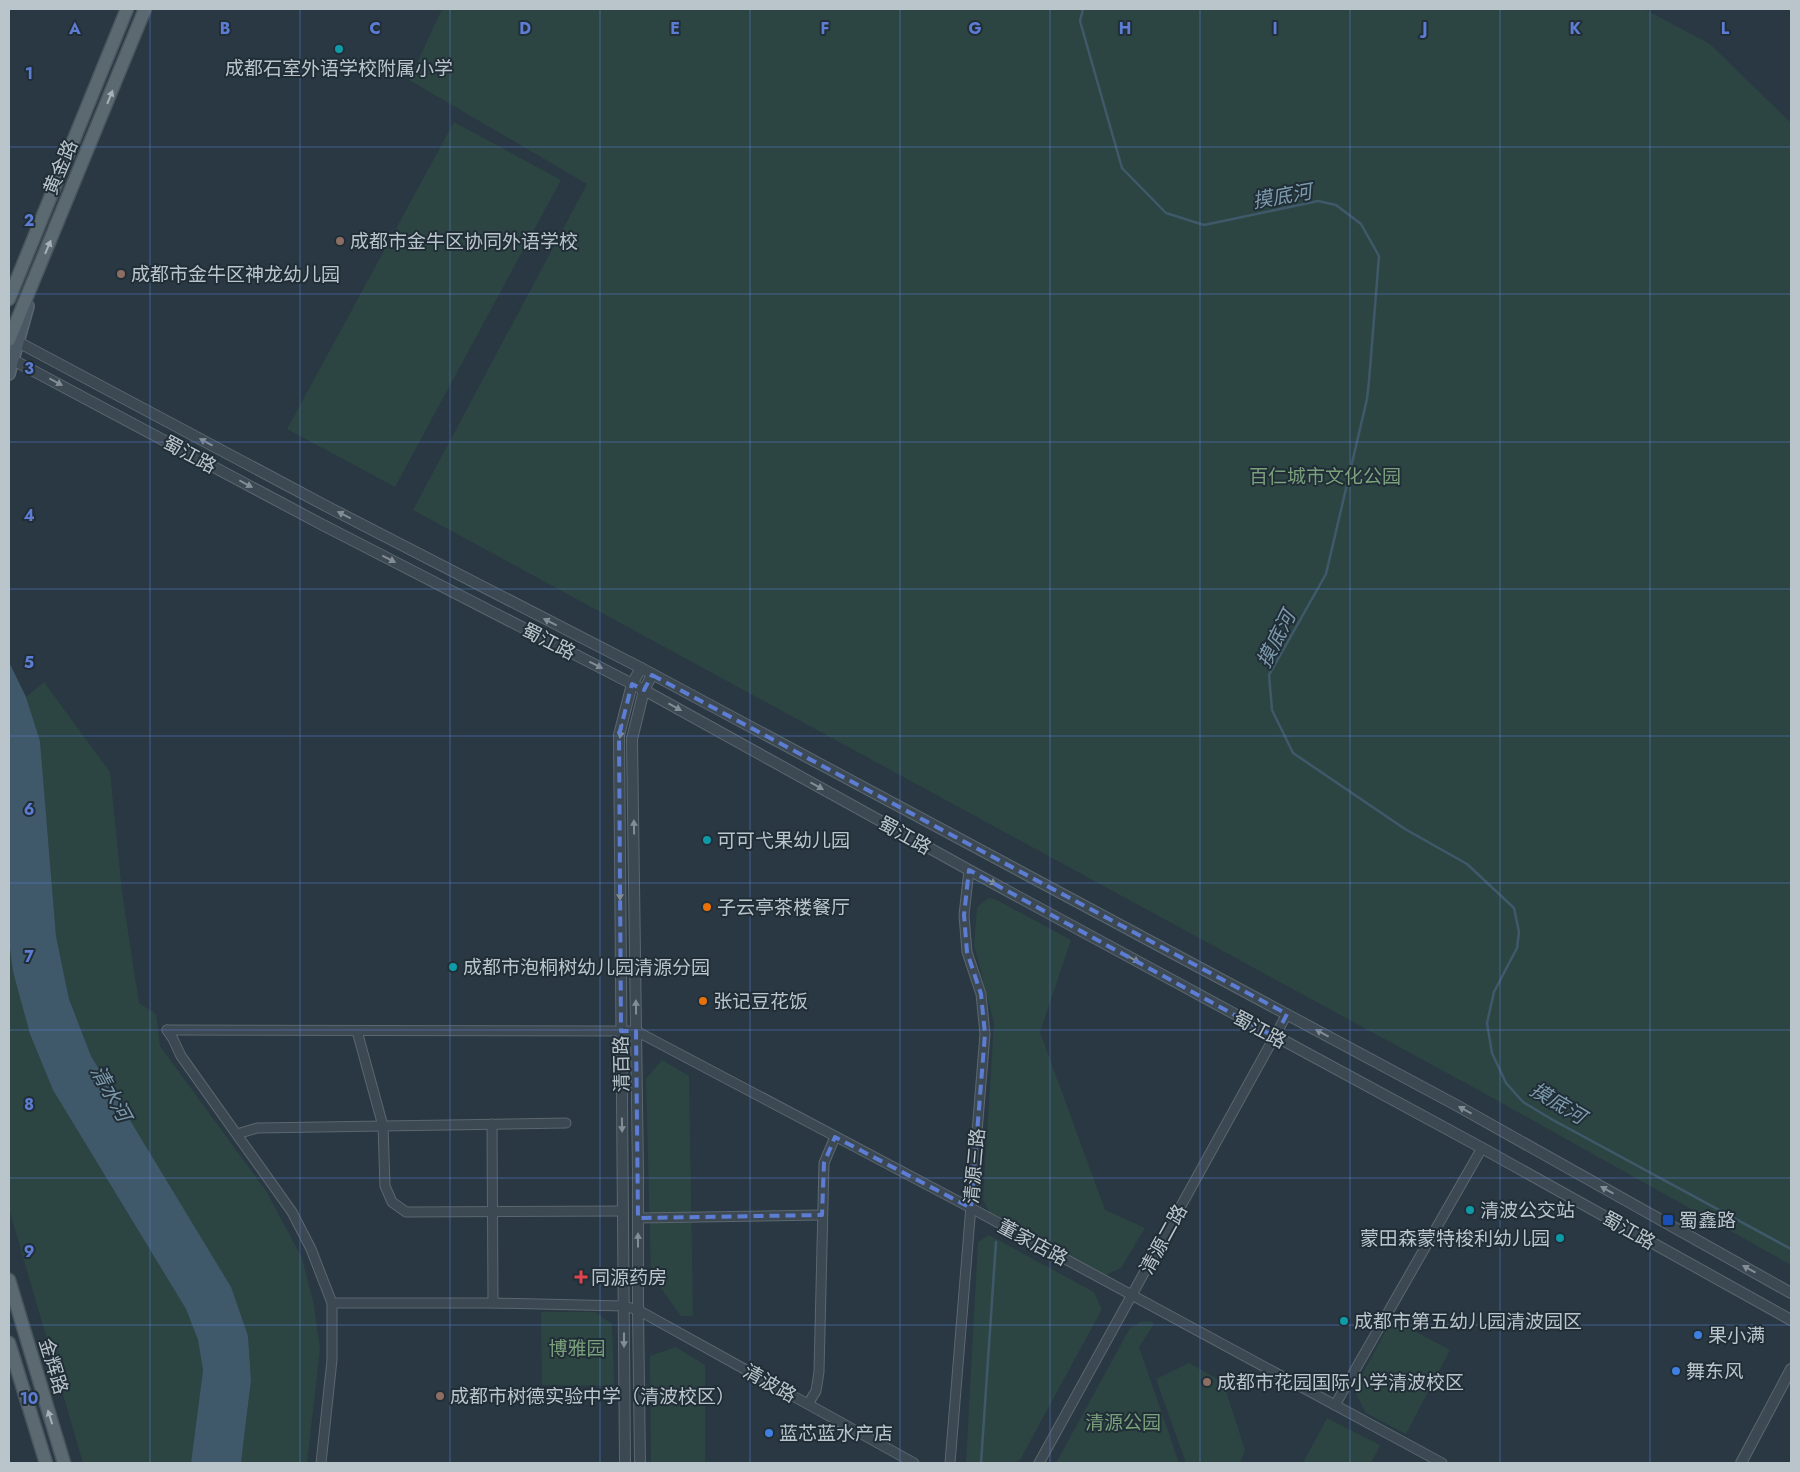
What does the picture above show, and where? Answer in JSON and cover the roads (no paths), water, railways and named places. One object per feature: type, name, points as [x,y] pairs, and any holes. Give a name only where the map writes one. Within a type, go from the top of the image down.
[{"type":"main road","name":"黄金路","points":[[9,299],[128,9]]},
{"type":"main road","name":"黄金路","points":[[13,341],[40,266],[145,9]]},
{"type":"main road","points":[[9,291],[22,267]]},
{"type":"main road","points":[[9,374],[13,360],[13,341]]},
{"type":"main road","name":"金辉路","points":[[9,1280],[64,1463]]},
{"type":"main road","name":"金辉路","points":[[9,1343],[46,1463]]},
{"type":"street","name":"蜀江路","points":[[13,341],[326,506],[640,668],[1287,1014],[1464,1110],[1791,1293]]},
{"type":"street","name":"蜀江路","points":[[13,360],[316,521],[644,690],[1274,1037],[1482,1148],[1791,1320]]},
{"type":"street","name":"清百路","points":[[625,1463],[619,735],[632,684],[640,668]]},
{"type":"street","name":"清百路","points":[[640,1463],[632,739],[644,690],[652,675]]},
{"type":"street","name":"清源三路","points":[[950,1463],[985,1034],[981,994],[967,952],[964,915],[970,870]]},
{"type":"street","name":"清源二路","points":[[1039,1463],[1287,1014]]},
{"type":"street","name":"董家店路","points":[[237,1134],[181,1056],[167,1030],[636,1031],[971,1208],[1442,1463]]},
{"type":"street","points":[[357,1031],[383,1126],[385,1186],[392,1202],[406,1212],[622,1210]]},
{"type":"street","points":[[321,1463],[332,1360],[332,1303],[311,1249],[292,1212],[237,1134],[258,1128],[566,1123]]},
{"type":"street","points":[[492,1124],[493,1303]]},
{"type":"street","points":[[808,1404],[816,1391],[819,1372],[824,1163],[835,1136]]},
{"type":"street","points":[[1335,1406],[1482,1148]]},
{"type":"street","points":[[638,1218],[822,1215]]},
{"type":"street","name":"清波路","points":[[332,1303],[493,1303],[624,1306],[638,1310],[914,1463]]},
{"type":"street","points":[[1740,1463],[1791,1368]]},
{"type":"water","name":"清水河","points":[[9,662],[26,697],[40,741],[56,936],[69,999],[91,1056],[231,1287],[248,1336],[251,1380],[241,1463],[191,1463],[203,1370],[198,1340],[186,1309],[53,1090],[30,1034],[13,972],[9,941]]},
{"type":"waterway","name":"摸底河","points":[[1083,9],[1080,21],[1122,168],[1166,213],[1204,225],[1318,201],[1336,205],[1361,224],[1379,256],[1367,399],[1326,574],[1269,675],[1272,710],[1293,753],[1405,829],[1467,864],[1514,908],[1519,932],[1517,948],[1494,992],[1487,1023],[1492,1053],[1506,1083],[1523,1102],[1791,1249]]},
{"type":"waterway","points":[[981,1463],[996,1242]]},
{"type":"place","name":"成都石室外语学校附属小学","points":[[339,49]]},
{"type":"place","name":"成都市金牛区协同外语学校","points":[[340,241]]},
{"type":"place","name":"成都市金牛区神龙幼儿园","points":[[121,274]]},
{"type":"place","name":"可可弋果幼儿园","points":[[707,840]]},
{"type":"place","name":"子云亭茶楼餐厅","points":[[707,907]]},
{"type":"place","name":"成都市泡桐树幼儿园清源分园","points":[[453,967]]},
{"type":"place","name":"张记豆花饭","points":[[703,1001]]},
{"type":"place","name":"清波公交站","points":[[1470,1210]]},
{"type":"place","name":"蜀鑫路","points":[[1668,1220]]},
{"type":"place","name":"蒙田森蒙特梭利幼儿园","points":[[1560,1238]]},
{"type":"place","name":"同源药房","points":[[581,1277]]},
{"type":"place","name":"成都市第五幼儿园清波园区","points":[[1344,1321]]},
{"type":"place","name":"果小满","points":[[1698,1335]]},
{"type":"place","name":"舞东风","points":[[1676,1371]]},
{"type":"place","name":"成都市花园国际小学清波校区","points":[[1207,1382]]},
{"type":"place","name":"成都市树德实验中学（清波校区）","points":[[440,1396]]},
{"type":"place","name":"蓝芯蓝水产店","points":[[769,1433]]},
{"type":"park label","name":"百仁城市文化公园","points":[[1325,476]]},
{"type":"park label","name":"博雅园","points":[[577,1348]]},
{"type":"park label","name":"清源公园","points":[[1123,1422]]}]
